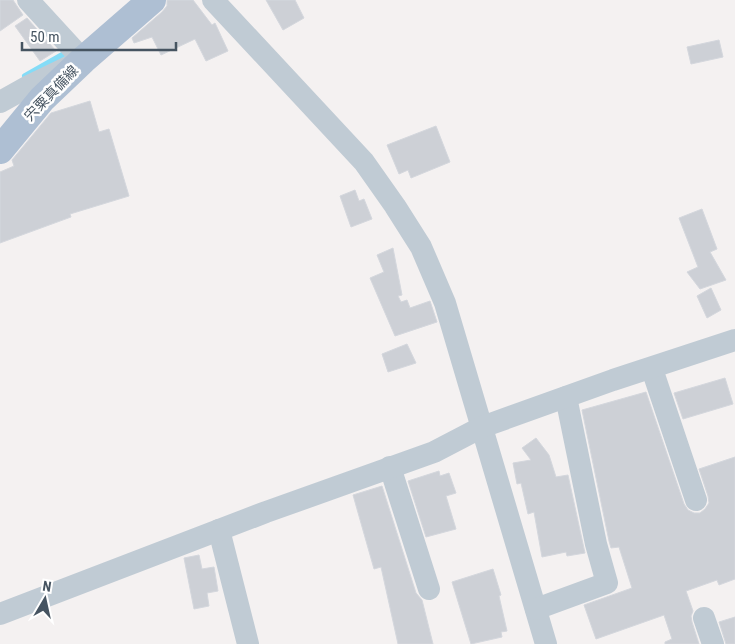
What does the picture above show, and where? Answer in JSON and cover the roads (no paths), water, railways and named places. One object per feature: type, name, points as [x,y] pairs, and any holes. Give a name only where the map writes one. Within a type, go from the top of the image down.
[{"type":"main road","name":"宍粟真備線","points":[[0,150],[77,53],[152,0]]},
{"type":"street","points":[[0,102],[28,86],[77,53],[28,0]]},
{"type":"street","points":[[213,0],[364,162],[421,246],[445,302],[546,644]]},
{"type":"street","points":[[0,614],[219,530],[434,452],[482,428],[566,397],[735,340]]},
{"type":"street","points":[[652,369],[696,500]]},
{"type":"street","points":[[536,609],[607,583],[596,544],[566,397]]},
{"type":"street","points":[[390,467],[429,589]]},
{"type":"street","points":[[219,530],[248,644]]},
{"type":"street","points":[[704,618],[713,644]]},
{"type":"waterway","points":[[25,76],[69,51]]}]
